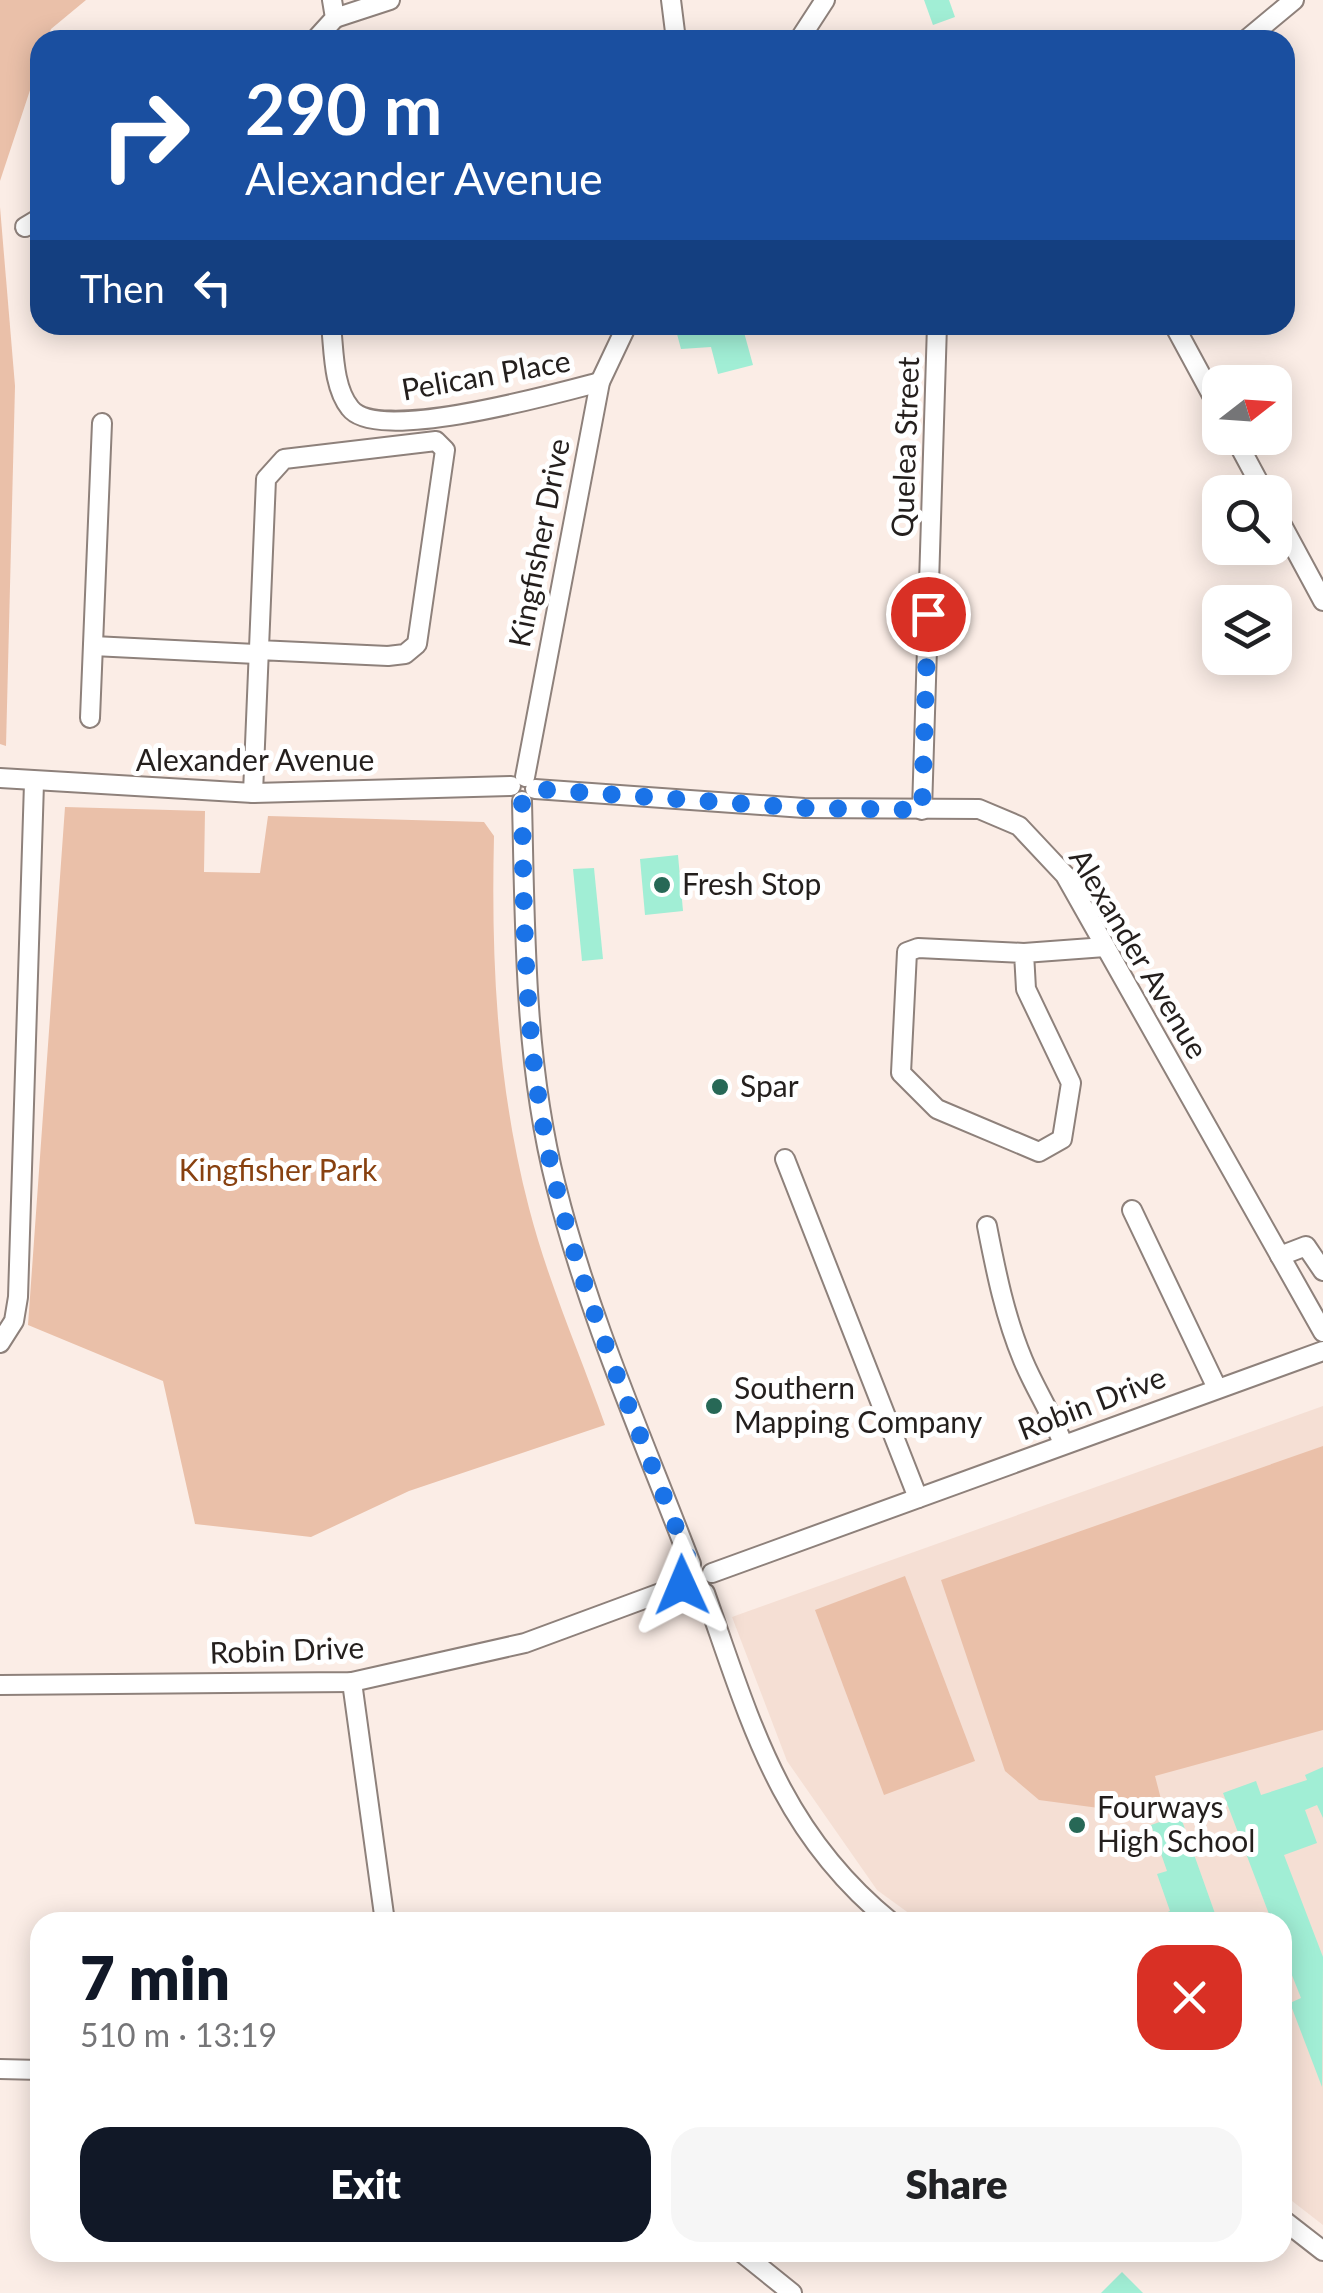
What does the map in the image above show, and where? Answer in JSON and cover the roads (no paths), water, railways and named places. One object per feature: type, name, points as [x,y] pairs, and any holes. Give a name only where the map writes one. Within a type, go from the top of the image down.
[{"type":"street","points":[[333,9],[390,0]]},
{"type":"street","points":[[671,0],[675,30]]},
{"type":"street","points":[[806,30],[825,0]]},
{"type":"street","points":[[1258,30],[1294,0]]},
{"type":"street","name":"Pelican Place","points":[[333,335],[342,394],[351,411],[361,417],[388,421],[490,409],[600,382]]},
{"type":"street","name":"Kingfisher Drive","points":[[622,335],[600,382],[523,788],[530,1035],[555,1183],[588,1296],[690,1564]]},
{"type":"street","name":"Quelea Street","points":[[922,810],[937,335]]},
{"type":"street","points":[[1179,335],[1202,377]]},
{"type":"street","points":[[90,718],[102,424]]},
{"type":"street","points":[[93,646],[258,652],[388,656],[405,654],[417,644],[445,450],[442,444],[436,441],[284,459],[269,470],[258,652],[253,793]]},
{"type":"street","points":[[1292,544],[1323,601]]},
{"type":"street","name":"Alexander Avenue","points":[[0,778],[253,793],[523,788],[804,808],[979,809],[1018,826],[1065,875],[1323,1332]]},
{"type":"street","points":[[0,1343],[14,1321],[18,1297],[34,783]]},
{"type":"street","points":[[1024,952],[1026,989],[1071,1082],[1062,1139],[1039,1152],[937,1110],[901,1073],[906,952],[918,948],[1024,952],[1106,947]]},
{"type":"street","points":[[784,1159],[918,1498]]},
{"type":"street","points":[[1132,1210],[1216,1386]]},
{"type":"street","points":[[987,1226],[1000,1293],[1022,1358],[1052,1412],[1062,1444]]},
{"type":"street","points":[[1280,1256],[1306,1246],[1323,1271]]},
{"type":"street","name":"Robin Drive","points":[[712,1573],[1323,1350]]},
{"type":"street","points":[[690,1564],[705,1565],[712,1573],[712,1584],[704,1593],[692,1594],[682,1585],[683,1571],[690,1564]]},
{"type":"street","name":"Robin Drive","points":[[0,1684],[352,1682],[525,1643],[682,1585]]},
{"type":"street","points":[[704,1593],[767,1767],[790,1809],[860,1897],[879,1912]]},
{"type":"street","points":[[352,1682],[384,1912]]},
{"type":"street","points":[[0,2069],[30,2070]]},
{"type":"street","points":[[1292,2227],[1323,2251]]},
{"type":"street","points":[[753,2262],[792,2293]]},
{"type":"place","name":"Fresh Stop","points":[[662,885]]},
{"type":"place","name":"Spar","points":[[720,1087]]},
{"type":"place","name":"Southern Mapping Company","points":[[714,1406]]},
{"type":"place","name":"Fourways High School","points":[[1077,1825]]},
{"type":"park label","name":"Kingfisher Park","points":[[278,1171]]}]
